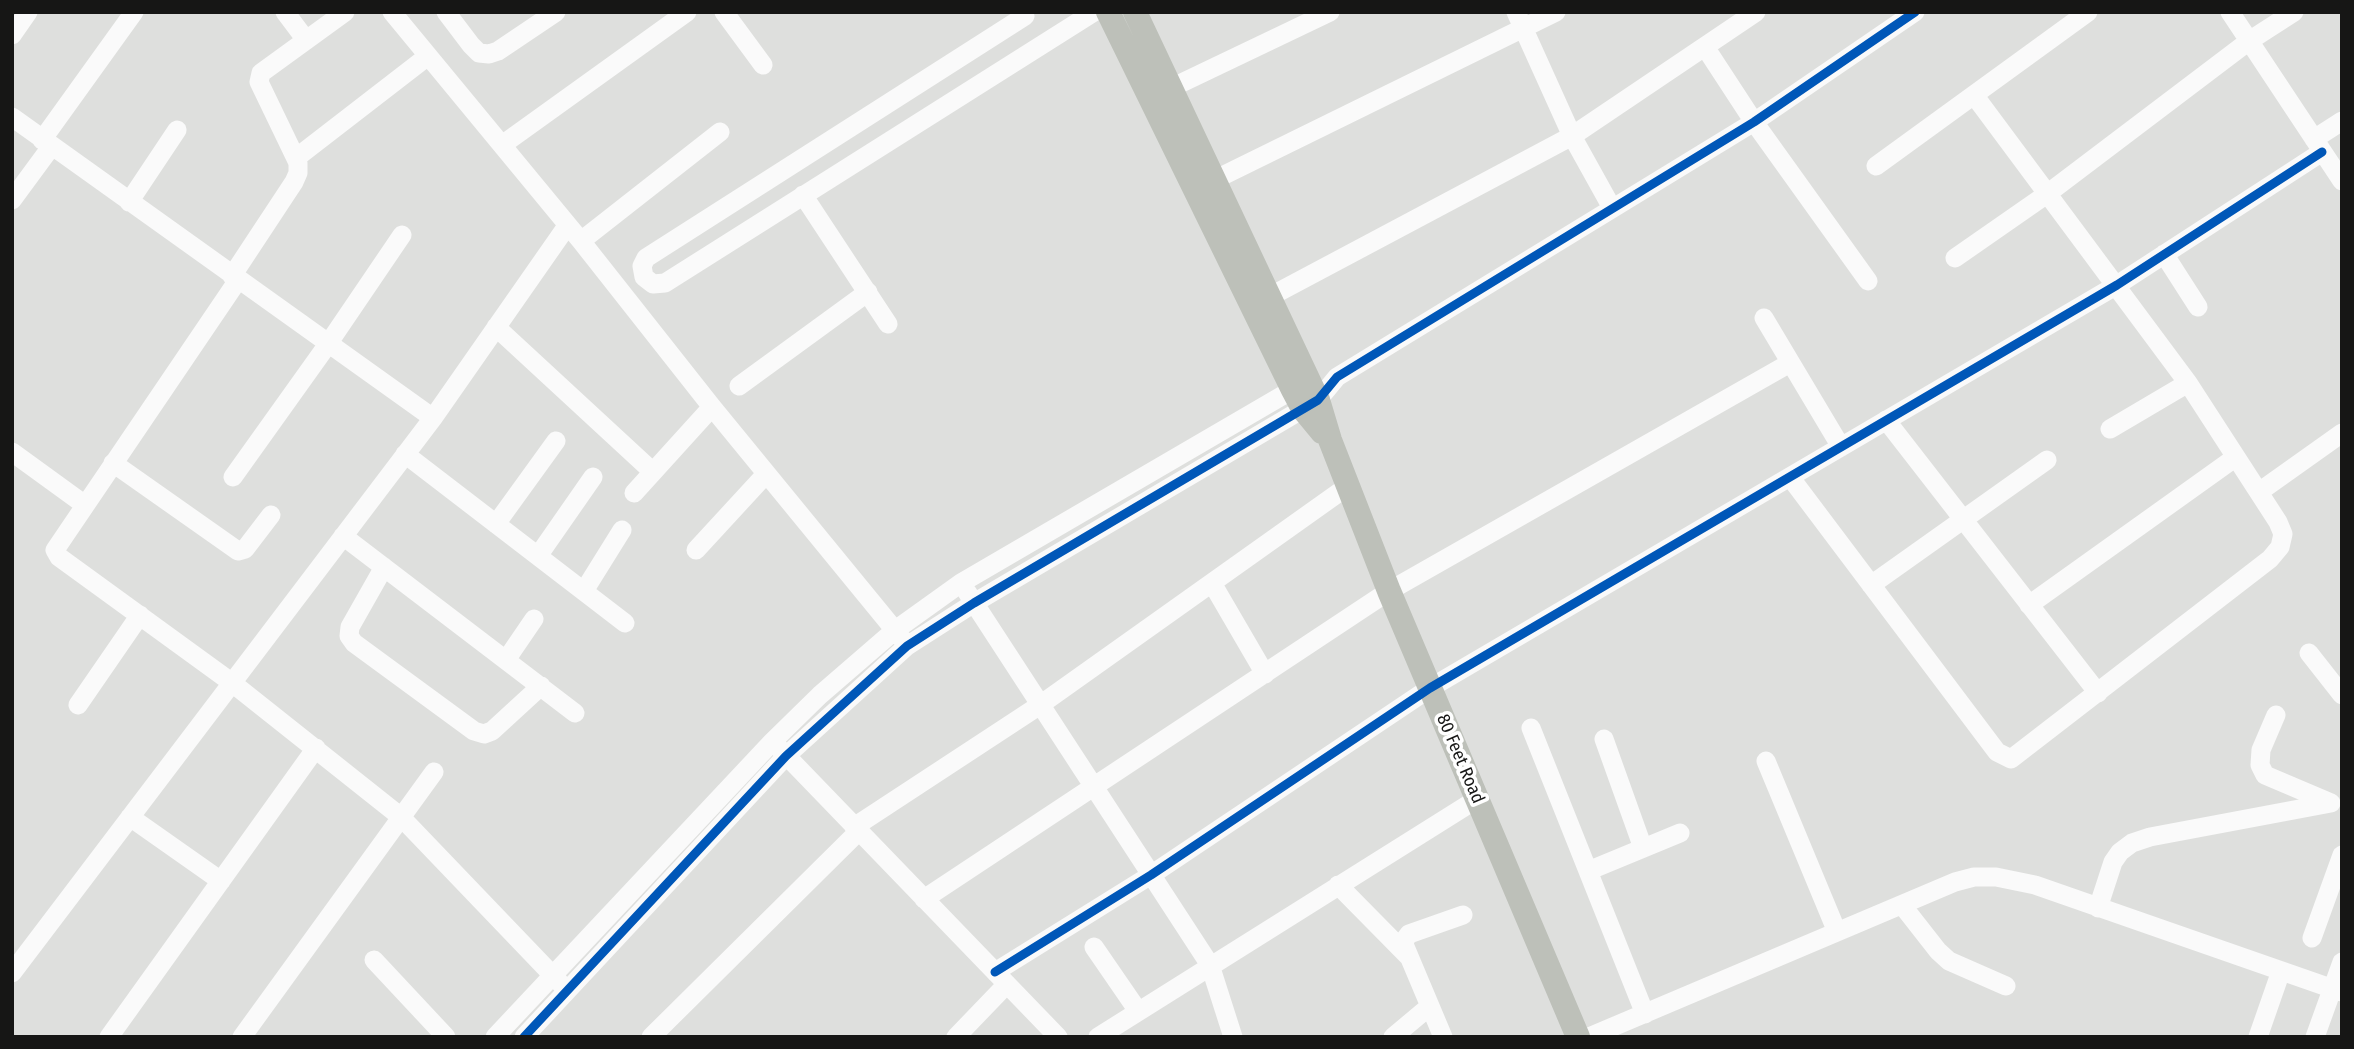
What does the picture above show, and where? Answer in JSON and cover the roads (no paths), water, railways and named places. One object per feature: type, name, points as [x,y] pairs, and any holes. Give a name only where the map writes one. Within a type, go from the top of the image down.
[{"type":"main road","points":[[1108,12],[1306,395]]},
{"type":"main road","points":[[1135,12],[1271,296],[1306,395]]},
{"type":"main road","name":"80 Feet Road","points":[[1306,395],[1330,440],[1389,591],[1578,1037]]},
{"type":"street","points":[[12,35],[28,12]]},
{"type":"street","points":[[12,201],[46,143],[134,12]]},
{"type":"street","points":[[285,12],[306,40]]},
{"type":"street","points":[[345,12],[261,73],[259,82],[296,158],[298,173],[294,183],[235,278],[55,550],[60,557],[231,682],[401,817],[567,991]]},
{"type":"street","points":[[392,12],[901,638]]},
{"type":"street","points":[[446,12],[479,53],[489,54],[498,51],[556,12]]},
{"type":"street","points":[[502,145],[687,12]]},
{"type":"street","points":[[724,12],[763,65]]},
{"type":"street","points":[[628,301],[653,284],[665,283],[1094,12]]},
{"type":"street","points":[[1171,88],[1330,12]]},
{"type":"street","points":[[1214,180],[1520,21],[1556,12]]},
{"type":"street","points":[[1271,296],[1572,136],[1756,12]]},
{"type":"street","points":[[1876,166],[2088,12]]},
{"type":"street","points":[[2230,12],[2342,181]]},
{"type":"street","points":[[1955,258],[2047,194],[2249,41],[2294,12]]},
{"type":"street","points":[[653,284],[644,277],[642,266],[646,258],[1024,14],[1042,44]]},
{"type":"street","points":[[524,1037],[779,749],[820,695],[901,638],[961,583],[1337,377],[1754,122],[1906,15]]},
{"type":"street","points":[[1520,21],[1572,136],[1612,208]]},
{"type":"street","points":[[1705,47],[1754,122],[1868,281]]},
{"type":"street","points":[[296,158],[428,56]]},
{"type":"street","points":[[956,60],[973,89]]},
{"type":"street","points":[[1790,477],[1997,752],[2011,760],[2270,559],[2280,547],[2283,534],[2188,383],[1974,95]]},
{"type":"street","points":[[12,117],[433,418]]},
{"type":"street","points":[[956,1037],[1001,978],[1430,688],[2117,285],[2318,145],[2342,121]]},
{"type":"street","points":[[129,202],[177,130]]},
{"type":"street","points":[[12,973],[433,418],[496,327],[574,234],[720,132]]},
{"type":"street","points":[[830,141],[846,168]]},
{"type":"street","points":[[776,175],[868,292],[888,324]]},
{"type":"street","points":[[736,201],[753,227]]},
{"type":"street","points":[[233,477],[402,235]]},
{"type":"street","points":[[2164,254],[2198,307]]},
{"type":"street","points":[[739,386],[868,292]]},
{"type":"street","points":[[1763,318],[1841,447]]},
{"type":"street","points":[[496,327],[653,472]]},
{"type":"street","points":[[924,899],[1389,591],[1790,363]]},
{"type":"street","points":[[2110,429],[2188,383]]},
{"type":"street","points":[[901,638],[974,603],[1306,395]]},
{"type":"street","points":[[634,493],[712,407]]},
{"type":"street","points":[[1886,420],[2098,693]]},
{"type":"street","points":[[2259,492],[2342,433]]},
{"type":"street","points":[[496,524],[556,441]]},
{"type":"street","points":[[12,453],[85,505]]},
{"type":"street","points":[[405,454],[625,623]]},
{"type":"street","points":[[2029,605],[2236,457]]},
{"type":"street","points":[[1871,585],[2047,460]]},
{"type":"street","points":[[113,463],[237,551],[245,549],[271,515]]},
{"type":"street","points":[[696,550],[766,474]]},
{"type":"street","points":[[538,556],[593,477]]},
{"type":"street","points":[[651,1037],[857,829],[1040,705],[1349,486]]},
{"type":"street","points":[[584,591],[622,530]]},
{"type":"street","points":[[343,536],[575,713]]},
{"type":"street","points":[[384,567],[350,627],[349,636],[354,643],[474,731],[484,734],[492,732],[541,686]]},
{"type":"street","points":[[961,583],[1210,965],[1233,1037]]},
{"type":"street","points":[[1212,583],[1265,674]]},
{"type":"street","points":[[78,705],[139,615]]},
{"type":"street","points":[[506,660],[534,620]]},
{"type":"street","points":[[2309,653],[2342,695]]},
{"type":"street","points":[[2276,715],[2261,750],[2260,765],[2265,775],[2337,805]]},
{"type":"street","points":[[1531,729],[1645,1014]]},
{"type":"street","points":[[1604,739],[1643,848]]},
{"type":"street","points":[[109,1037],[316,748]]},
{"type":"street","points":[[779,749],[1058,1037]]},
{"type":"street","points":[[495,1037],[779,749]]},
{"type":"street","points":[[1766,761],[1838,932]]},
{"type":"street","points":[[243,1036],[434,772]]},
{"type":"street","points":[[1098,1037],[1477,799]]},
{"type":"street","points":[[2098,908],[2113,862],[2120,852],[2132,843],[2150,837],[2337,805]]},
{"type":"street","points":[[130,817],[221,881]]},
{"type":"street","points":[[1588,871],[1680,833]]},
{"type":"street","points":[[2312,938],[2342,855]]},
{"type":"street","points":[[1589,1037],[1955,882],[1974,877],[1996,877],[2035,885],[2337,990]]},
{"type":"street","points":[[1338,885],[1409,957]]},
{"type":"street","points":[[1902,905],[1949,961],[2006,986]]},
{"type":"street","points":[[1443,1037],[1403,942],[1409,934],[1463,915]]},
{"type":"street","points":[[1094,947],[1138,1011]]},
{"type":"street","points":[[373,960],[446,1037]]},
{"type":"street","points":[[2315,1037],[2337,990],[2342,962]]},
{"type":"street","points":[[2258,1037],[2281,971]]},
{"type":"street","points":[[1393,1037],[1430,1006]]}]
